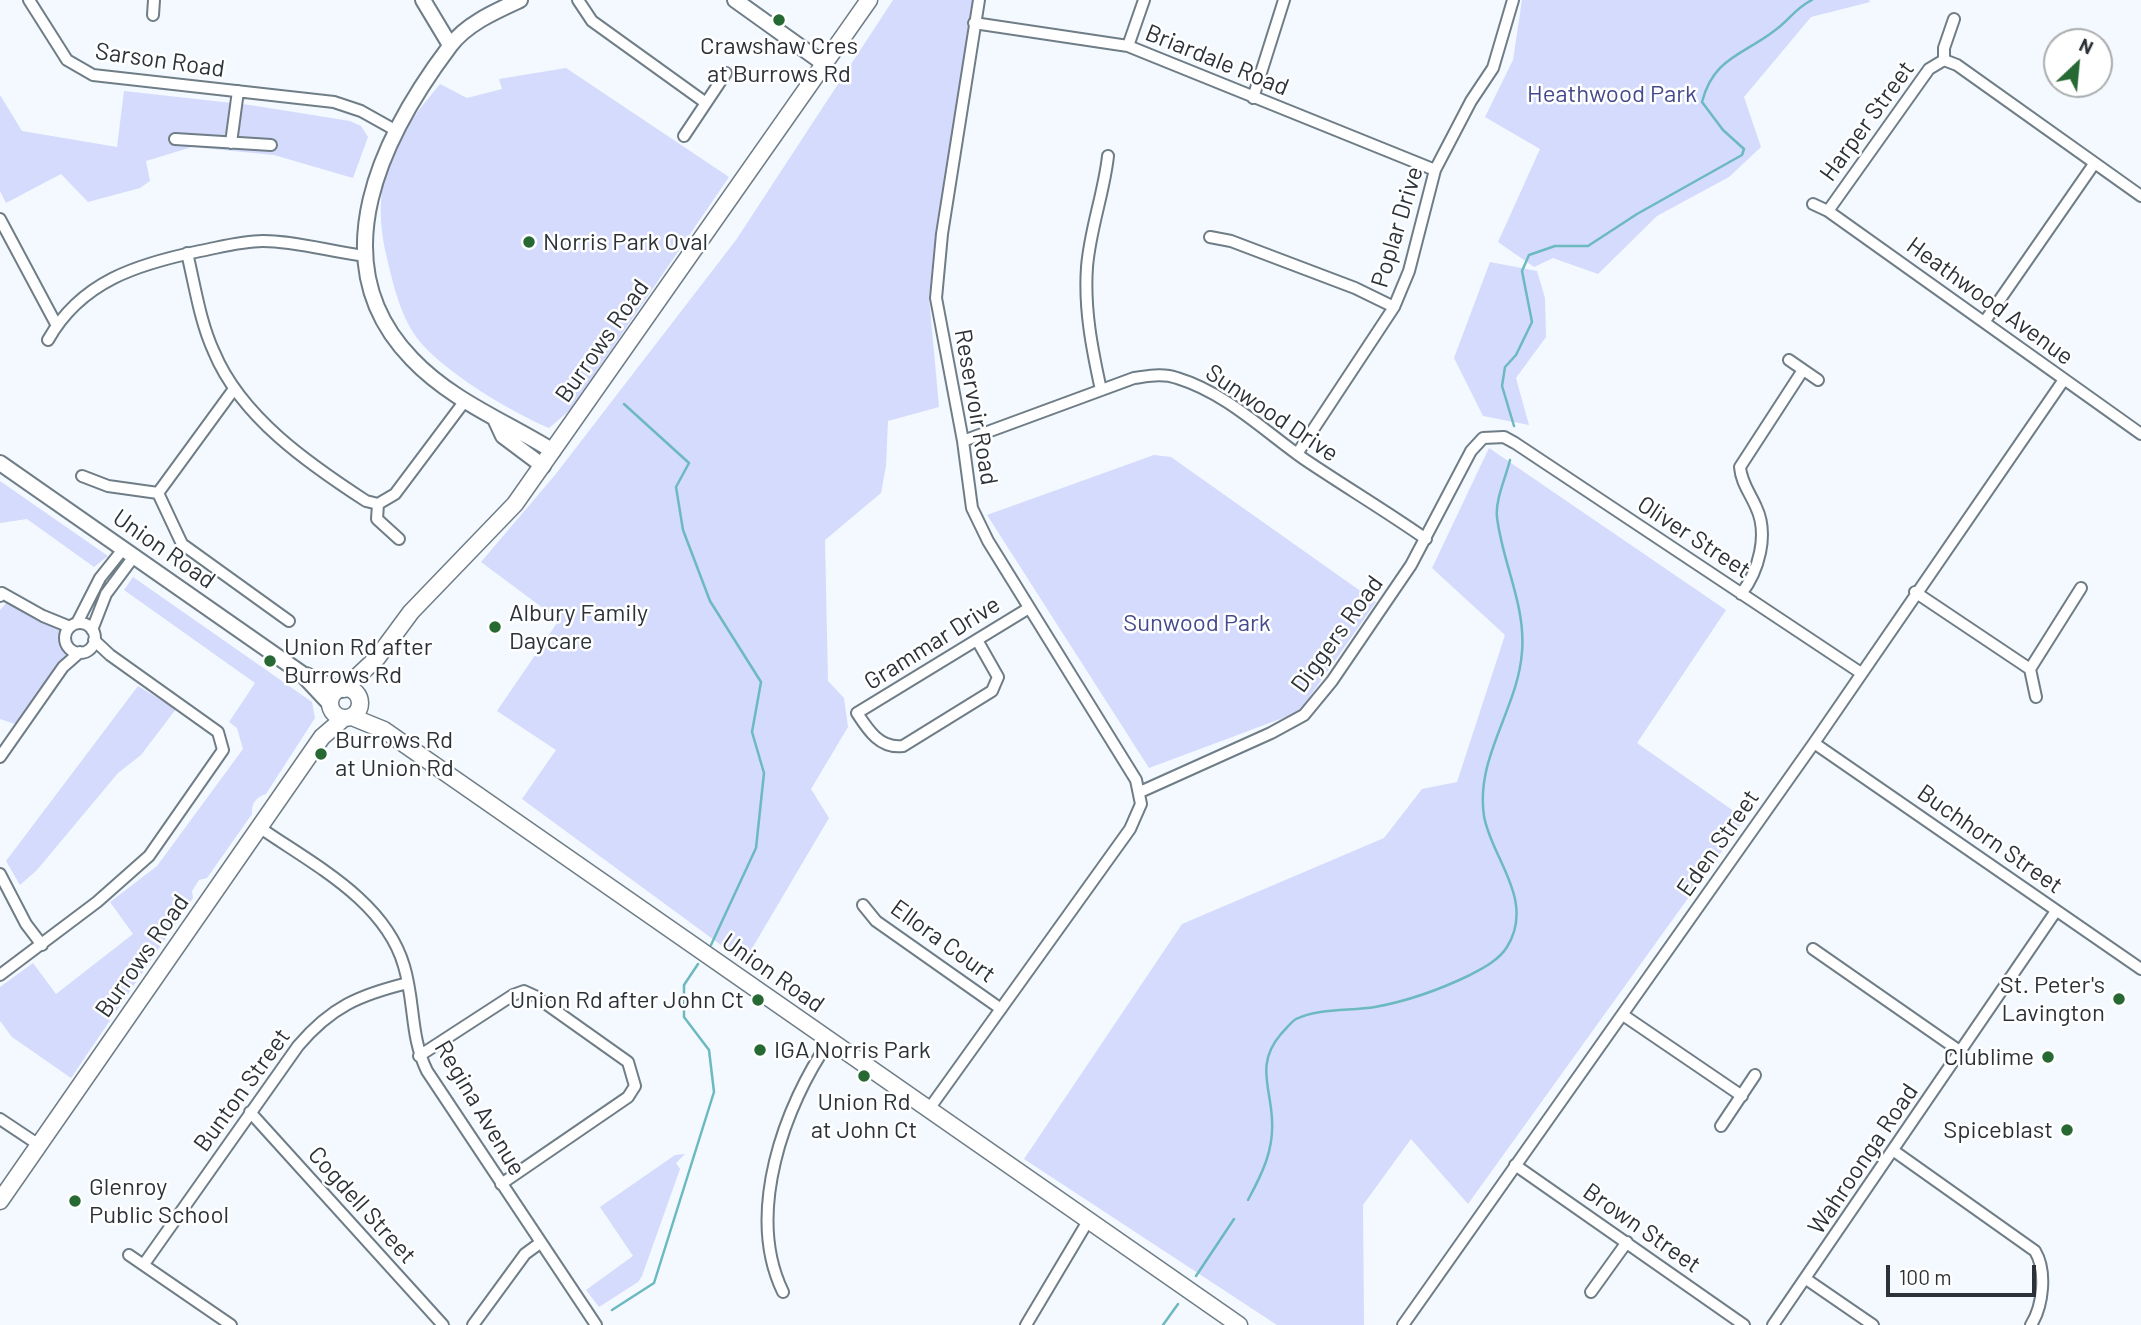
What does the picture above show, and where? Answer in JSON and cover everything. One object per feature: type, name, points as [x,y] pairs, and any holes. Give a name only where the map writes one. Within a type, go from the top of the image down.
[{"type":"main road","name":"Burrows Road","points":[[0,1201],[411,612],[499,524],[543,466],[869,0]]},
{"type":"main road","name":"Union Road","points":[[345,704],[381,722],[384,730],[1239,1325]]},
{"type":"street","name":"Sarson Road","points":[[29,0],[60,50],[79,70],[93,75],[334,102],[360,111],[395,130]]},
{"type":"street","points":[[153,15],[154,0]]},
{"type":"street","points":[[423,0],[450,45]]},
{"type":"street","points":[[520,0],[476,23],[450,45],[395,130],[374,178],[365,256],[378,305],[411,359],[464,402],[496,421],[512,425],[553,451]]},
{"type":"street","points":[[578,0],[592,21],[706,103]]},
{"type":"street","points":[[736,0],[824,63]]},
{"type":"street","name":"Reservoir Road","points":[[979,0],[942,234],[936,298],[963,441],[972,508],[988,541],[1136,780],[1140,792]]},
{"type":"street","points":[[1128,46],[1144,0]]},
{"type":"street","points":[[1253,98],[1283,0]]},
{"type":"street","name":"Poplar Drive","points":[[1297,454],[1394,307],[1409,271],[1435,170],[1471,101],[1493,68],[1513,0]]},
{"type":"street","points":[[1954,19],[1944,60],[1956,65],[2141,196]]},
{"type":"street","name":"Briardale Road","points":[[974,23],[1128,46],[1435,170]]},
{"type":"street","name":"Harper Street","points":[[1828,211],[1929,69],[1944,60]]},
{"type":"street","points":[[684,136],[726,73]]},
{"type":"street","name":"Sarson Road","points":[[232,143],[238,91]]},
{"type":"street","points":[[175,139],[271,145]]},
{"type":"street","points":[[1101,390],[1087,321],[1087,266],[1105,183],[1108,156]]},
{"type":"street","points":[[1985,321],[2094,164]]},
{"type":"street","name":"Heathwood Avenue","points":[[1813,204],[1828,211],[1985,321],[2063,381],[2141,434]]},
{"type":"street","points":[[0,219],[56,324]]},
{"type":"street","points":[[1210,237],[1244,246],[1355,288],[1394,307]]},
{"type":"street","points":[[48,340],[56,324],[100,283],[143,264],[187,253],[264,241],[365,256]]},
{"type":"street","points":[[187,253],[214,353],[234,389],[303,458],[366,501],[378,503],[395,494],[464,402]]},
{"type":"street","points":[[1790,360],[1818,380]]},
{"type":"street","points":[[1741,594],[1754,575],[1761,548],[1761,519],[1741,478],[1740,467],[1749,449],[1803,370]]},
{"type":"street","name":"Sunwood Drive","points":[[963,441],[1134,379],[1155,375],[1174,377],[1218,397],[1297,454],[1426,538]]},
{"type":"street","name":"Eden Street","points":[[1403,1325],[1814,743],[1915,592],[2063,381]]},
{"type":"street","points":[[158,493],[234,389]]},
{"type":"street","points":[[496,421],[503,436],[543,466]]},
{"type":"street","name":"Oliver Street","points":[[1504,437],[1861,673]]},
{"type":"street","name":"Diggers Road","points":[[1140,792],[1271,733],[1304,715],[1332,681],[1426,538],[1477,442],[1483,438],[1504,437]]},
{"type":"street","name":"Union Road","points":[[0,463],[345,704]]},
{"type":"street","points":[[82,476],[108,486],[158,493]]},
{"type":"street","points":[[158,493],[182,544],[289,621]]},
{"type":"street","points":[[378,503],[377,519],[399,539]]},
{"type":"street","points":[[63,667],[70,633],[100,578],[129,552]]},
{"type":"street","points":[[0,757],[63,667],[84,651],[93,635],[106,594],[129,552]]},
{"type":"street","points":[[2030,670],[2081,588]]},
{"type":"street","points":[[1915,592],[2030,670],[2036,697]]},
{"type":"street","points":[[1,594],[70,633],[84,651],[110,655]]},
{"type":"street","name":"Grammar Drive","points":[[977,640],[998,677],[992,691],[902,746],[894,747],[870,733],[857,713],[1029,608]]},
{"type":"street","points":[[0,975],[149,856],[223,750],[218,732],[110,655],[86,624],[70,633]]},
{"type":"street","points":[[0,735],[10,742]]},
{"type":"street","name":"Buchhorn Street","points":[[1814,743],[2141,970]]},
{"type":"street","points":[[929,1110],[1130,829],[1141,804],[1140,792]]},
{"type":"street","name":"Regina Avenue","points":[[259,827],[346,888],[382,920],[400,953],[408,984],[419,1056],[596,1325]]},
{"type":"street","points":[[0,874],[26,924],[42,944]]},
{"type":"street","name":"Ellora Court","points":[[863,905],[876,921],[1000,1009]]},
{"type":"street","name":"Wahroonga Road","points":[[1773,1325],[1894,1152],[2056,911]]},
{"type":"street","points":[[1813,949],[1961,1052]]},
{"type":"street","name":"Bunton Street","points":[[144,1264],[250,1112],[320,1020],[348,1002],[408,984]]},
{"type":"street","points":[[419,1056],[513,995],[524,991],[628,1062],[635,1086],[628,1097],[501,1184]]},
{"type":"street","points":[[1623,1015],[1742,1096]]},
{"type":"street","points":[[783,1292],[774,1272],[768,1240],[773,1175],[781,1136],[794,1102],[830,1040]]},
{"type":"street","points":[[1721,1126],[1755,1075]]},
{"type":"street","name":"Cogdell Street","points":[[250,1112],[443,1325]]},
{"type":"street","points":[[0,1119],[39,1145]]},
{"type":"street","points":[[1894,1152],[2035,1251],[2040,1263],[2041,1299],[2031,1325]]},
{"type":"street","name":"Brown Street","points":[[1515,1165],[1744,1325]]},
{"type":"street","points":[[1026,1325],[1088,1221]]},
{"type":"street","points":[[1591,1292],[1627,1242]]},
{"type":"street","points":[[472,1325],[525,1254],[540,1243]]},
{"type":"street","points":[[129,1255],[232,1325]]},
{"type":"street","points":[[1806,1279],[1872,1325]]},
{"type":"green space","points":[[893,0],[973,0],[934,246],[929,297],[939,407],[888,421],[886,466],[881,493],[825,540],[828,681],[844,698],[848,727],[811,789],[829,818],[744,962],[522,799],[556,750],[497,711],[559,620],[481,562],[555,475],[736,240]]},
{"type":"green space","name":"Heathwood Park","points":[[1522,0],[1870,2],[1811,17],[1744,97],[1761,147],[1729,177],[1657,216],[1598,274],[1553,258],[1534,267],[1498,242],[1540,149],[1485,117],[1513,60]]},
{"type":"green space","points":[[566,68],[729,177],[570,410],[549,428],[516,412],[460,377],[428,351],[417,338],[401,308],[394,287],[384,242],[381,206],[383,182],[395,149],[412,120],[440,84],[467,98],[502,89],[499,79]]},
{"type":"green space","points":[[124,91],[250,105],[350,121],[361,126],[368,137],[353,178],[274,155],[192,147],[146,161],[150,181],[140,188],[88,202],[61,174],[6,203],[0,191],[0,95],[22,131],[117,147]]},
{"type":"green space","points":[[1490,262],[1537,271],[1545,298],[1546,337],[1516,378],[1529,425],[1483,416],[1454,358]]},
{"type":"green space","points":[[1489,448],[1726,610],[1637,743],[1745,819],[1468,1204],[1411,1139],[1363,1205],[1364,1325],[1277,1325],[1024,1159],[1182,924],[1384,838],[1422,789],[1457,782],[1505,635],[1432,568]]},
{"type":"green space","name":"Sunwood Park","points":[[1154,455],[1171,457],[1376,602],[1299,712],[1149,768],[987,515]]},
{"type":"green space","points":[[0,481],[108,556],[94,567],[27,519],[0,523]]},
{"type":"green space","points":[[133,577],[312,702],[315,718],[266,794],[255,801],[252,814],[207,878],[199,880],[192,891],[193,898],[71,1078],[12,1037],[0,1021],[0,987],[33,963],[56,994],[133,934],[110,902],[157,866],[243,749],[237,728],[229,722],[255,683],[124,590]]},
{"type":"green space","points":[[9,600],[63,628],[70,650],[68,659],[18,725],[0,719],[0,610]]},
{"type":"green space","points":[[138,686],[176,709],[141,755],[118,773],[37,870],[20,885],[6,861]]},
{"type":"green space","points":[[685,1154],[676,1163],[680,1169],[642,1276],[638,1282],[599,1307],[586,1290],[633,1256],[600,1207],[675,1155]]},
{"type":"waterway","points":[[1514,426],[1502,386],[1505,367],[1516,355],[1532,322],[1522,271],[1529,255],[1555,246],[1588,246],[1637,214],[1742,155],[1744,149],[1723,130],[1702,102],[1707,87],[1730,59],[1774,31],[1812,0]]},
{"type":"waterway","points":[[624,404],[689,463],[676,487],[683,530],[710,601],[761,682],[752,732],[764,773],[756,848],[711,945]]},
{"type":"waterway","points":[[1248,1200],[1262,1171],[1271,1142],[1272,1120],[1266,1076],[1268,1056],[1273,1045],[1290,1024],[1305,1015],[1387,1005],[1447,985],[1495,960],[1504,952],[1515,930],[1517,913],[1514,896],[1488,832],[1483,794],[1491,753],[1513,693],[1522,652],[1517,600],[1497,517],[1499,496],[1510,460]]},
{"type":"waterway","points":[[612,1310],[654,1283],[714,1092],[709,1050],[684,1017],[684,985],[698,964]]},
{"type":"waterway","points":[[1196,1276],[1234,1219]]},
{"type":"waterway","points":[[1163,1325],[1178,1304]]},
{"type":"place","name":"Crawshaw Cres at Burrows Rd","points":[[779,20]]},
{"type":"place","name":"Norris Park Oval","points":[[529,242]]},
{"type":"place","name":"Albury Family Daycare","points":[[495,627]]},
{"type":"place","name":"Union Rd after Burrows Rd","points":[[270,661]]},
{"type":"place","name":"Burrows Rd at Union Rd","points":[[321,754]]},
{"type":"place","name":"St. Peter's Lavington","points":[[2119,999]]},
{"type":"place","name":"Union Rd after John Ct","points":[[758,1000]]},
{"type":"place","name":"IGA Norris Park","points":[[760,1050]]},
{"type":"place","name":"Clublime","points":[[2048,1057]]},
{"type":"place","name":"Union Rd at John Ct","points":[[864,1076]]},
{"type":"place","name":"Spiceblast","points":[[2067,1130]]},
{"type":"place","name":"Glenroy Public School","points":[[75,1201]]}]
